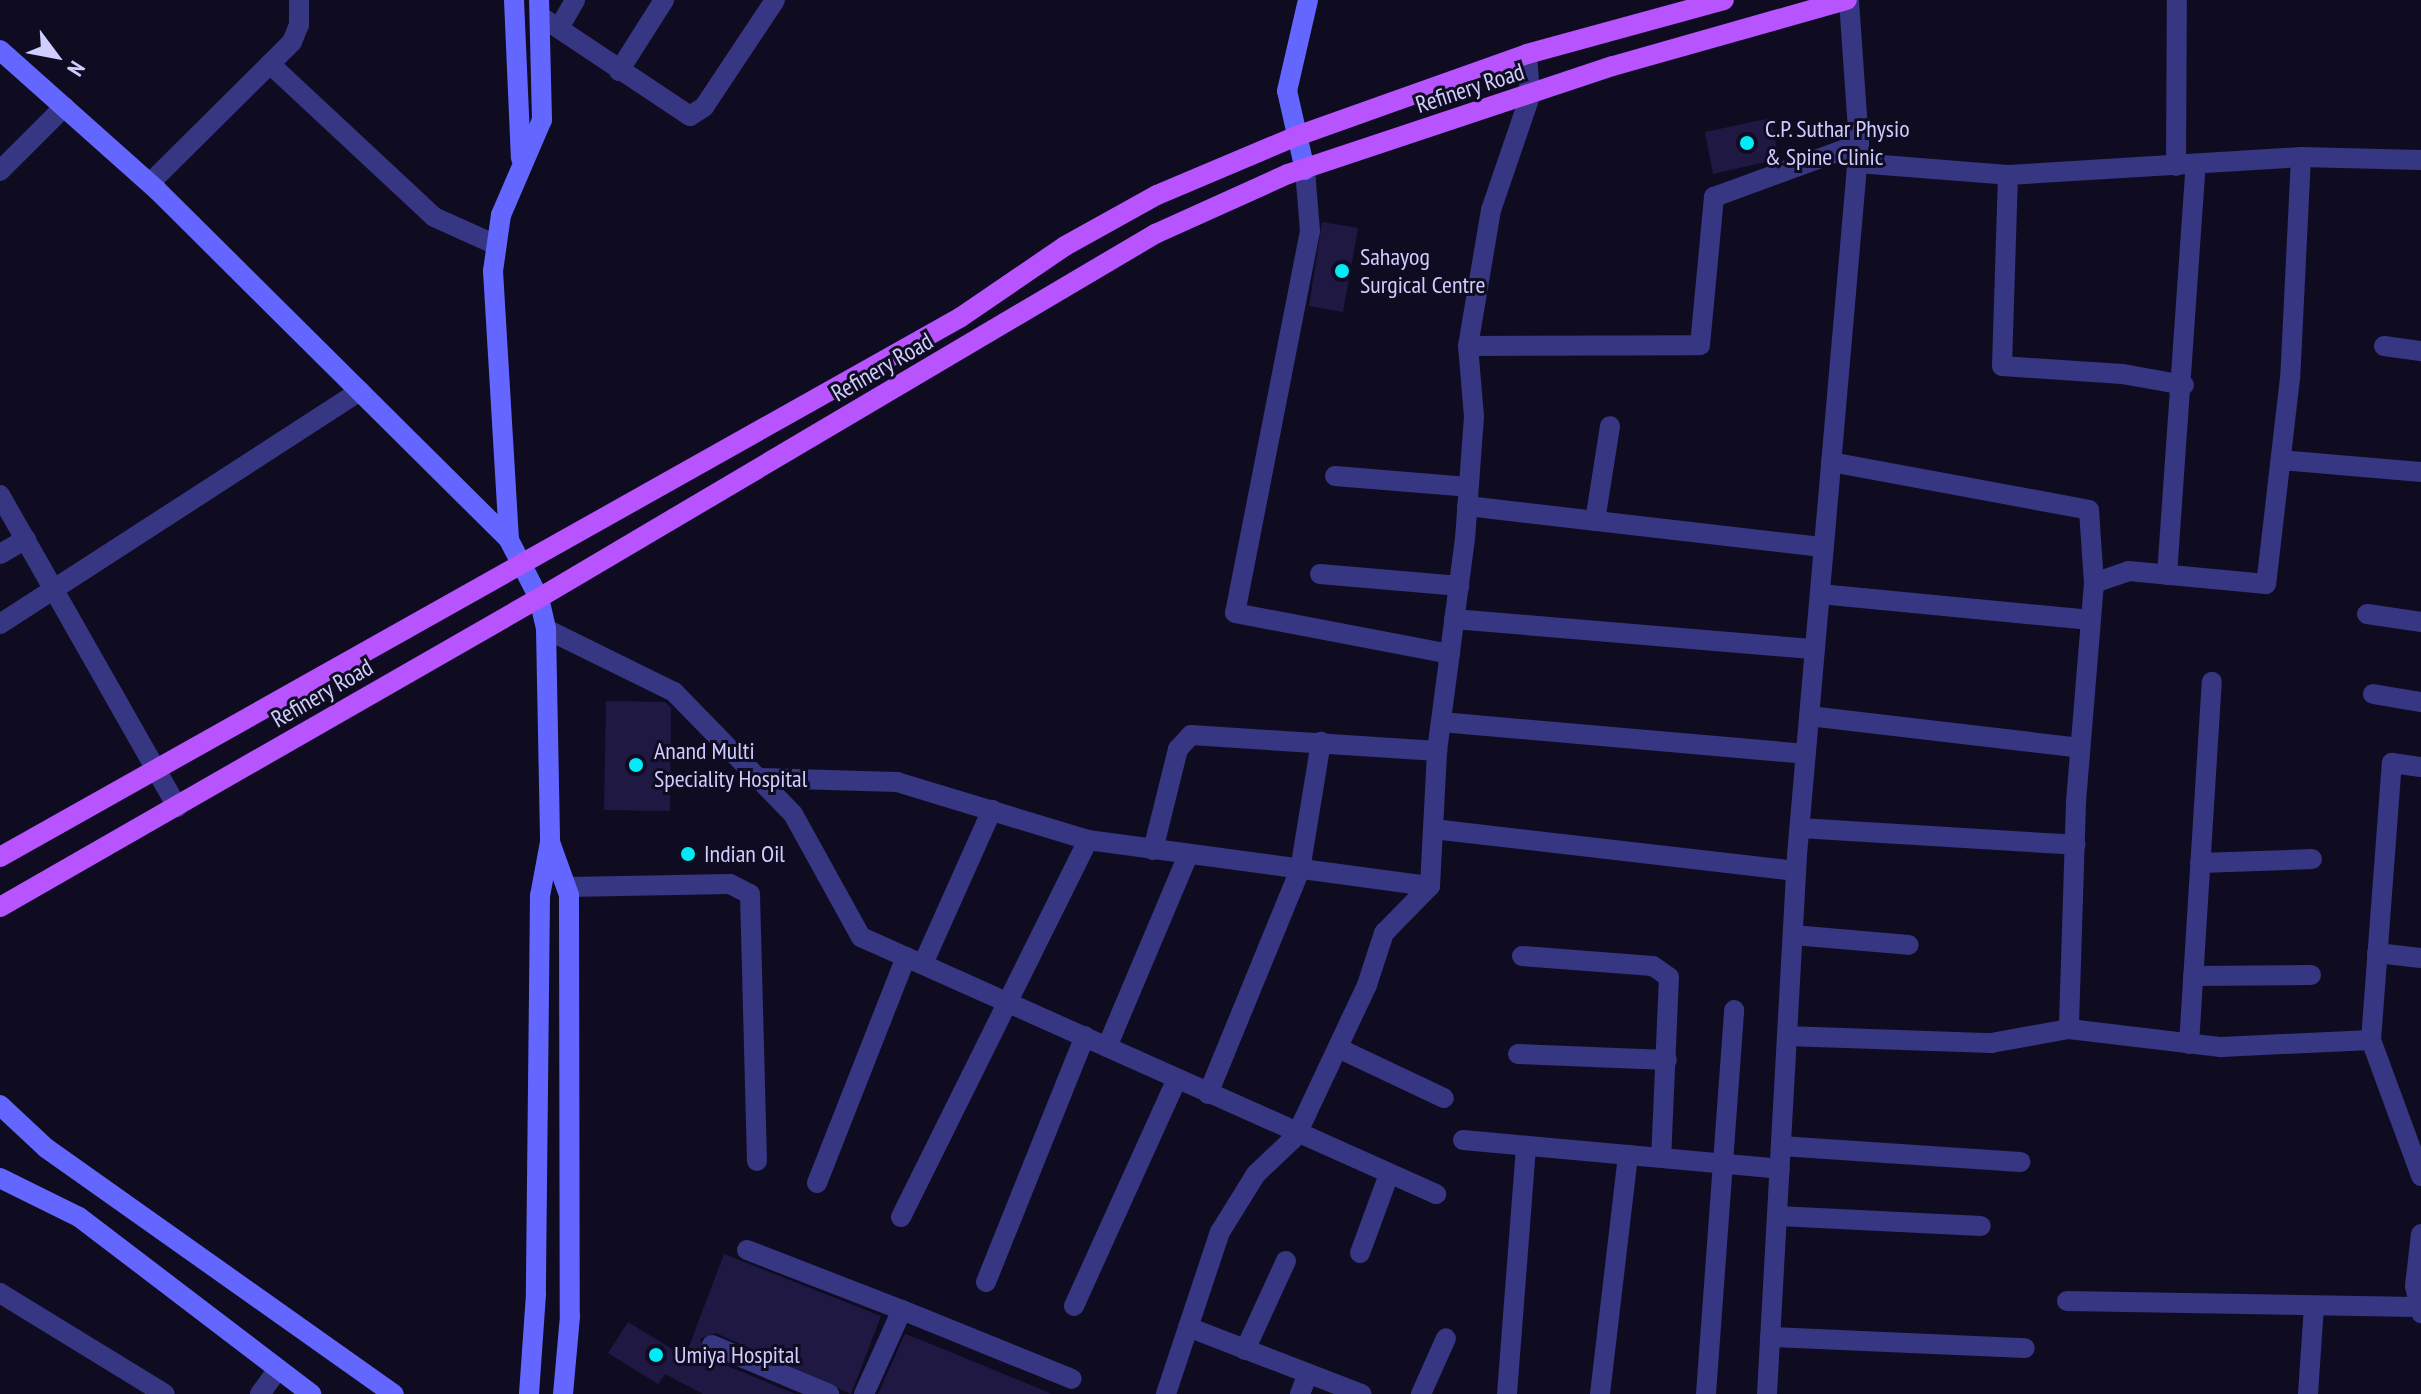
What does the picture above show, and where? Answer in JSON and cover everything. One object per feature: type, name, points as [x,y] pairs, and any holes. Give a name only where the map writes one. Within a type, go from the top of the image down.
[{"type":"main road","name":"Refinery Road","points":[[0,857],[520,561],[961,317],[1123,213],[1297,136],[1527,54],[1724,0]]},
{"type":"main road","name":"Refinery Road","points":[[0,907],[539,598],[1110,258],[1305,170],[1613,66],[1848,0]]},
{"type":"street","points":[[150,183],[297,35],[299,0]]},
{"type":"street","points":[[514,0],[521,158]]},
{"type":"street","points":[[559,28],[575,0]]},
{"type":"street","points":[[619,71],[664,0]]},
{"type":"street","points":[[539,8],[559,28],[682,116],[698,114],[775,0]]},
{"type":"street","points":[[1308,0],[1287,91],[1305,170],[1310,231],[1235,613],[1450,654]]},
{"type":"street","points":[[1767,1394],[1796,871],[1858,153],[1848,0]]},
{"type":"street","points":[[2167,575],[2184,385],[2186,165],[2177,0]]},
{"type":"street","points":[[509,540],[493,271],[496,245],[521,158],[542,120],[539,8]]},
{"type":"street","points":[[0,50],[150,183],[509,540],[539,598],[546,629],[550,842],[540,896],[536,1294],[529,1394]]},
{"type":"street","points":[[1166,1394],[1220,1232],[1256,1174],[1296,1136],[1367,985],[1384,933],[1430,886],[1437,751],[1459,586],[1474,417],[1468,346],[1491,210],[1530,96],[1527,54]]},
{"type":"street","points":[[270,64],[434,217],[496,245]]},
{"type":"street","points":[[0,171],[64,107]]},
{"type":"street","points":[[1468,346],[1700,345],[1714,197],[1858,153],[2008,175],[2301,157],[2421,160]]},
{"type":"street","points":[[2094,583],[2129,571],[2266,584],[2281,460],[2301,157]]},
{"type":"street","points":[[2008,175],[2002,366],[2122,374],[2184,385]]},
{"type":"street","points":[[2384,346],[2421,351]]},
{"type":"street","points":[[0,624],[360,391]]},
{"type":"street","points":[[1595,521],[1610,426]]},
{"type":"street","points":[[2281,460],[2421,472]]},
{"type":"street","points":[[1831,462],[2089,510],[2094,583],[2080,748],[2069,1029]]},
{"type":"street","points":[[1335,476],[1468,496],[1595,521],[1824,547]]},
{"type":"street","points":[[0,495],[177,807]]},
{"type":"street","points":[[0,554],[26,539]]},
{"type":"street","points":[[1320,574],[1459,586]]},
{"type":"street","points":[[1820,594],[2091,620]]},
{"type":"street","points":[[2367,614],[2421,622]]},
{"type":"street","points":[[1454,619],[1815,649]]},
{"type":"street","points":[[546,629],[674,692],[793,814],[861,937],[1085,1036],[1296,1136],[1436,1194]]},
{"type":"street","points":[[2189,1044],[2212,682]]},
{"type":"street","points":[[2373,694],[2421,702]]},
{"type":"street","points":[[1809,716],[2080,748]]},
{"type":"street","points":[[1441,722],[1806,754]]},
{"type":"street","points":[[1153,850],[1184,740],[1201,733],[1437,751]]},
{"type":"street","points":[[1208,1094],[1300,870],[1321,742]]},
{"type":"street","points":[[2421,767],[2392,763],[2371,1040],[2421,1176]]},
{"type":"street","points":[[758,778],[897,782],[1088,840],[1430,886]]},
{"type":"street","points":[[817,1183],[914,960],[992,810]]},
{"type":"street","points":[[1800,828],[2075,845]]},
{"type":"street","points":[[1433,829],[1796,871]]},
{"type":"street","points":[[901,1217],[1088,840]]},
{"type":"street","points":[[550,842],[568,887],[570,1316],[563,1394]]},
{"type":"street","points":[[1107,1047],[1188,855]]},
{"type":"street","points":[[2200,863],[2312,859]]},
{"type":"street","points":[[568,887],[730,884],[750,894],[757,1161]]},
{"type":"street","points":[[1793,935],[1909,945]]},
{"type":"street","points":[[2377,953],[2421,958]]},
{"type":"street","points":[[1522,956],[1664,971],[1672,986],[1661,1158]]},
{"type":"street","points":[[2193,976],[2311,975]]},
{"type":"street","points":[[1706,1394],[1734,1010]]},
{"type":"street","points":[[1787,1036],[1991,1043],[2069,1029],[2221,1047],[2371,1040]]},
{"type":"street","points":[[986,1282],[1085,1036]]},
{"type":"street","points":[[1338,1048],[1444,1098]]},
{"type":"street","points":[[1518,1054],[1667,1060]]},
{"type":"street","points":[[1074,1306],[1177,1079]]},
{"type":"street","points":[[0,1105],[46,1148],[394,1394]]},
{"type":"street","points":[[1463,1140],[1780,1169]]},
{"type":"street","points":[[1507,1394],[1526,1146]]},
{"type":"street","points":[[1781,1146],[2020,1162]]},
{"type":"street","points":[[1600,1394],[1628,1155]]},
{"type":"street","points":[[1360,1253],[1389,1174]]},
{"type":"street","points":[[0,1178],[79,1217],[311,1394]]},
{"type":"street","points":[[1777,1216],[1981,1226]]},
{"type":"street","points":[[2067,1301],[2418,1310],[2421,1234]]},
{"type":"street","points":[[747,1250],[1072,1379]]},
{"type":"street","points":[[1245,1350],[1286,1261]]},
{"type":"street","points":[[0,1293],[165,1394]]},
{"type":"street","points":[[2308,1394],[2314,1306]]},
{"type":"street","points":[[864,1394],[902,1310]]},
{"type":"street","points":[[1188,1327],[1362,1394]]},
{"type":"street","points":[[1770,1337],[2025,1348]]},
{"type":"street","points":[[1421,1394],[1446,1338]]},
{"type":"street","points":[[712,1345],[829,1394]]},
{"type":"street","points":[[260,1394],[278,1369]]},
{"type":"street","points":[[1300,1394],[1308,1373]]},
{"type":"building","points":[[1771,118],[1779,159],[1713,174],[1705,132]]},
{"type":"building","points":[[1322,222],[1358,228],[1343,312],[1309,306]]},
{"type":"building","points":[[606,701],[665,702],[671,708],[670,811],[604,810]]},
{"type":"building","points":[[724,1254],[881,1316],[851,1394],[716,1333],[700,1339],[706,1357],[795,1394],[703,1394],[665,1374],[658,1384],[608,1353],[628,1322],[685,1357]]},
{"type":"building","points":[[905,1334],[936,1346],[1052,1394],[878,1394]]},
{"type":"place","name":"C.P. Suthar Physio & Spine Clinic","points":[[1747,143]]},
{"type":"place","name":"Sahayog Surgical Centre","points":[[1342,271]]},
{"type":"place","name":"Anand Multi Speciality Hospital","points":[[636,765]]},
{"type":"place","name":"Indian Oil","points":[[688,854]]},
{"type":"place","name":"Umiya Hospital","points":[[656,1355]]}]
